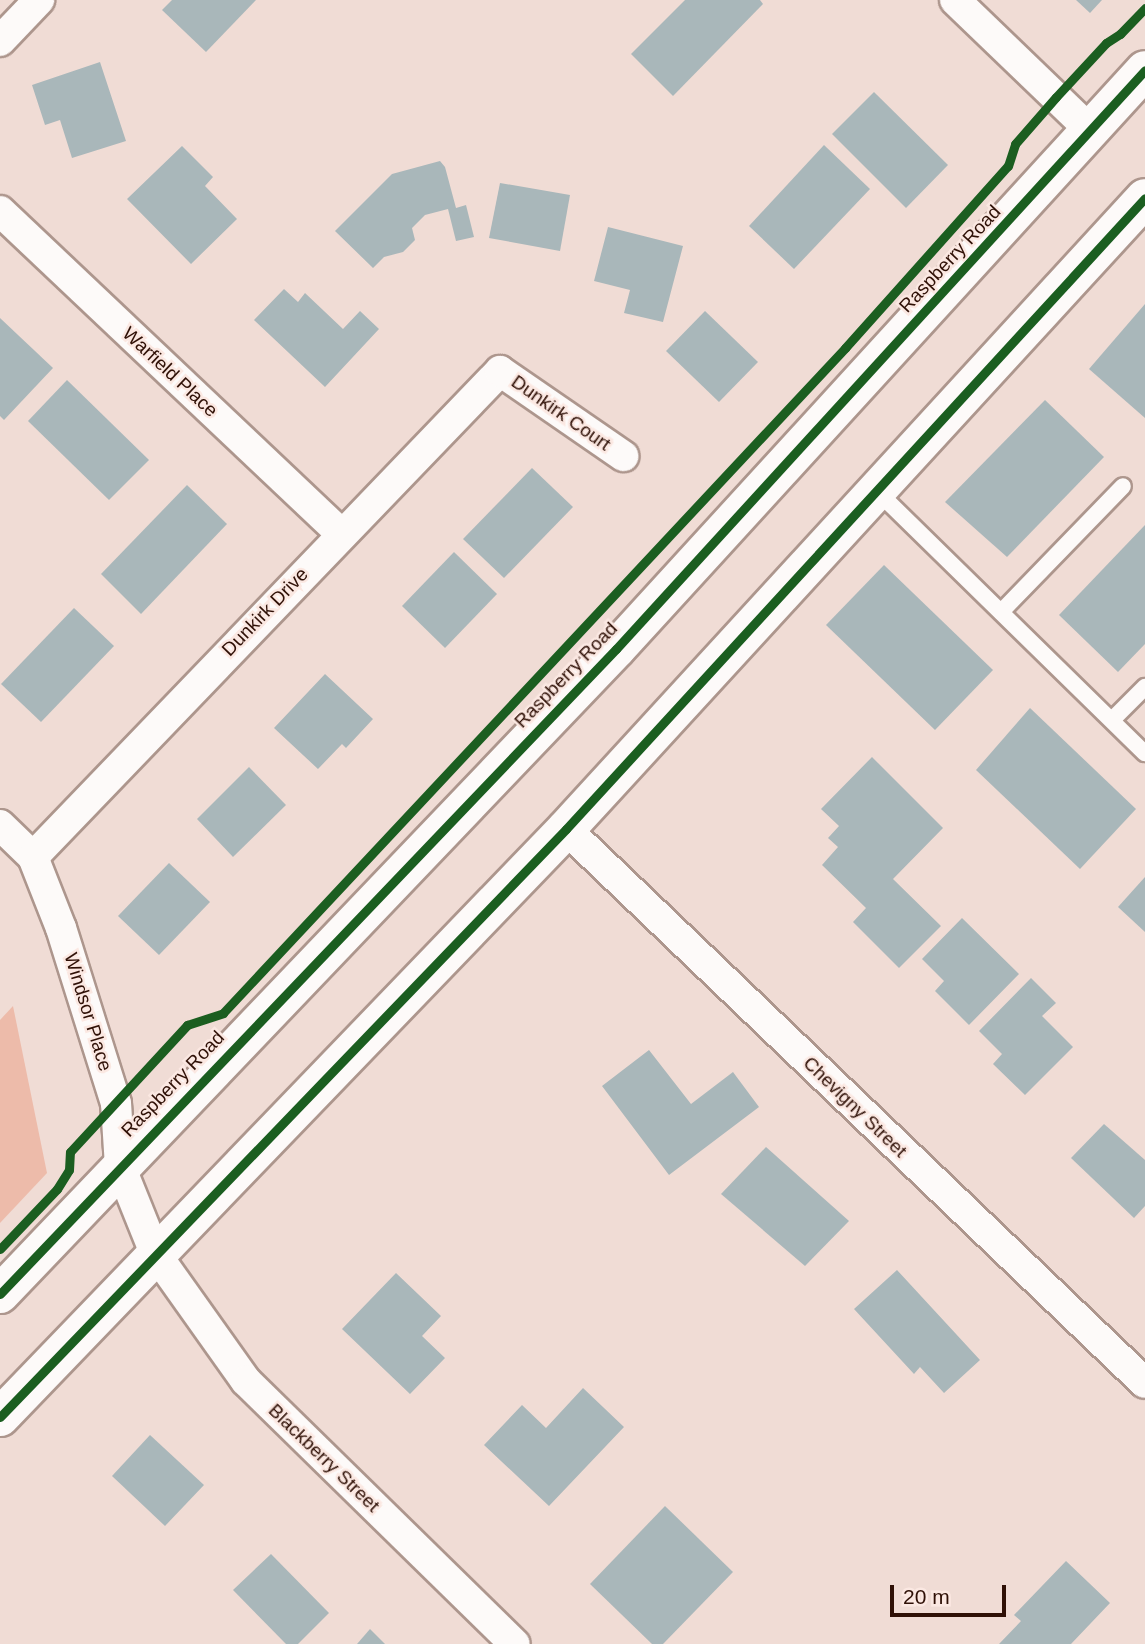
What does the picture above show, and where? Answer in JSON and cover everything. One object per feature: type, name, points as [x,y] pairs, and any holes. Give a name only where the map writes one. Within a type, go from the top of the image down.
[{"type":"main road","name":"Raspberry Road","points":[[0,1294],[616,649],[1145,70]]},
{"type":"main road","points":[[0,1417],[566,829],[1145,198]]},
{"type":"street","points":[[0,41],[39,0]]},
{"type":"street","points":[[955,0],[1091,131]]},
{"type":"street","name":"Warfield Place","points":[[0,211],[341,533]]},
{"type":"street","name":"Dunkirk Drive","points":[[33,857],[341,533],[500,371]]},
{"type":"street","name":"Dunkirk Court","points":[[500,371],[623,456]]},
{"type":"street","name":"Windsor Place","points":[[0,825],[33,857],[61,928],[116,1103],[120,1166],[155,1253]]},
{"type":"street","name":"Chevigny Street","points":[[566,829],[1145,1383]]},
{"type":"street","name":"Blackberry Street","points":[[155,1253],[246,1381],[514,1644]]},
{"type":"lane","points":[[1001,612],[1123,486]]},
{"type":"lane","points":[[877,491],[1145,753]]},
{"type":"lane","points":[[1112,720],[1145,687]]},
{"type":"shaded area","points":[[13,1006],[47,1173],[0,1223],[0,1020]]},
{"type":"building","points":[[172,0],[256,0],[206,52],[162,10]]},
{"type":"building","points":[[685,0],[760,0],[763,4],[673,96],[631,54]]},
{"type":"building","points":[[1076,0],[1102,0],[1090,13]]},
{"type":"building","points":[[100,62],[126,141],[72,158],[60,120],[45,125],[32,85]]},
{"type":"building","points":[[874,92],[948,165],[906,208],[832,134]]},
{"type":"building","points":[[824,145],[870,189],[794,269],[749,226]]},
{"type":"building","points":[[182,146],[213,177],[205,186],[237,219],[191,264],[127,199]]},
{"type":"building","points":[[440,161],[445,167],[456,208],[466,205],[474,237],[456,241],[448,209],[425,215],[412,228],[415,240],[403,252],[384,257],[373,268],[335,231],[392,174]]},
{"type":"building","points":[[500,183],[570,195],[560,251],[489,238]]},
{"type":"building","points":[[608,227],[683,246],[663,322],[624,313],[630,290],[594,281]]},
{"type":"building","points":[[284,289],[298,302],[305,293],[343,329],[360,311],[379,329],[325,387],[254,320]]},
{"type":"building","points":[[1145,304],[1145,418],[1089,369]]},
{"type":"building","points":[[705,311],[758,362],[719,402],[666,351]]},
{"type":"building","points":[[0,318],[53,368],[4,420],[0,416]]},
{"type":"building","points":[[67,380],[149,460],[109,500],[28,421]]},
{"type":"building","points":[[1045,400],[1104,457],[1007,557],[945,502]]},
{"type":"building","points":[[532,468],[573,507],[504,578],[463,539]]},
{"type":"building","points":[[187,485],[227,524],[141,614],[101,574]]},
{"type":"building","points":[[1145,525],[1145,644],[1118,672],[1059,615]]},
{"type":"building","points":[[454,552],[497,594],[445,648],[402,606]]},
{"type":"building","points":[[884,565],[993,670],[935,730],[826,625]]},
{"type":"building","points":[[74,608],[114,646],[41,722],[1,684]]},
{"type":"building","points":[[325,674],[373,719],[346,748],[342,744],[318,769],[274,728]]},
{"type":"building","points":[[1030,708],[1136,809],[1080,869],[976,770]]},
{"type":"building","points":[[872,757],[943,828],[893,879],[941,926],[899,968],[853,922],[866,908],[822,865],[838,847],[828,838],[839,826],[821,809]]},
{"type":"building","points":[[249,767],[286,805],[233,857],[197,819]]},
{"type":"building","points":[[169,863],[210,902],[159,955],[118,916]]},
{"type":"building","points":[[1145,877],[1145,932],[1118,907]]},
{"type":"building","points":[[962,918],[1019,974],[969,1025],[935,991],[944,981],[922,959]]},
{"type":"building","points":[[1031,978],[1056,1003],[1042,1016],[1073,1047],[1025,1095],[993,1064],[1002,1054],[979,1031]]},
{"type":"building","points":[[649,1050],[691,1104],[733,1072],[759,1107],[669,1175],[602,1086]]},
{"type":"building","points":[[1104,1124],[1145,1160],[1145,1206],[1134,1218],[1071,1158]]},
{"type":"building","points":[[766,1147],[849,1221],[805,1266],[721,1194]]},
{"type":"building","points":[[897,1270],[980,1360],[944,1393],[920,1367],[914,1374],[854,1309]]},
{"type":"building","points":[[396,1273],[441,1316],[422,1336],[445,1358],[410,1394],[342,1329]]},
{"type":"building","points":[[583,1388],[624,1427],[549,1506],[484,1445],[522,1405],[546,1428]]},
{"type":"building","points":[[150,1435],[204,1485],[165,1526],[112,1476]]},
{"type":"building","points":[[665,1506],[733,1572],[663,1644],[652,1644],[590,1584]]},
{"type":"building","points":[[271,1554],[329,1613],[298,1644],[286,1644],[233,1590]]},
{"type":"building","points":[[1066,1561],[1110,1603],[1071,1644],[999,1644],[1021,1621],[1014,1615]]},
{"type":"building","points":[[370,1629],[385,1644],[357,1644]]},
{"type":"cycle path","points":[[0,1249],[57,1189],[69,1170],[70,1152],[187,1025],[223,1013],[845,348],[1008,166],[1015,144],[1056,97],[1106,43],[1120,34],[1145,8]]},
{"type":"cycle path","points":[[0,1294],[616,649],[1145,70]]},
{"type":"cycle path","points":[[0,1417],[566,829],[1145,198]]}]
